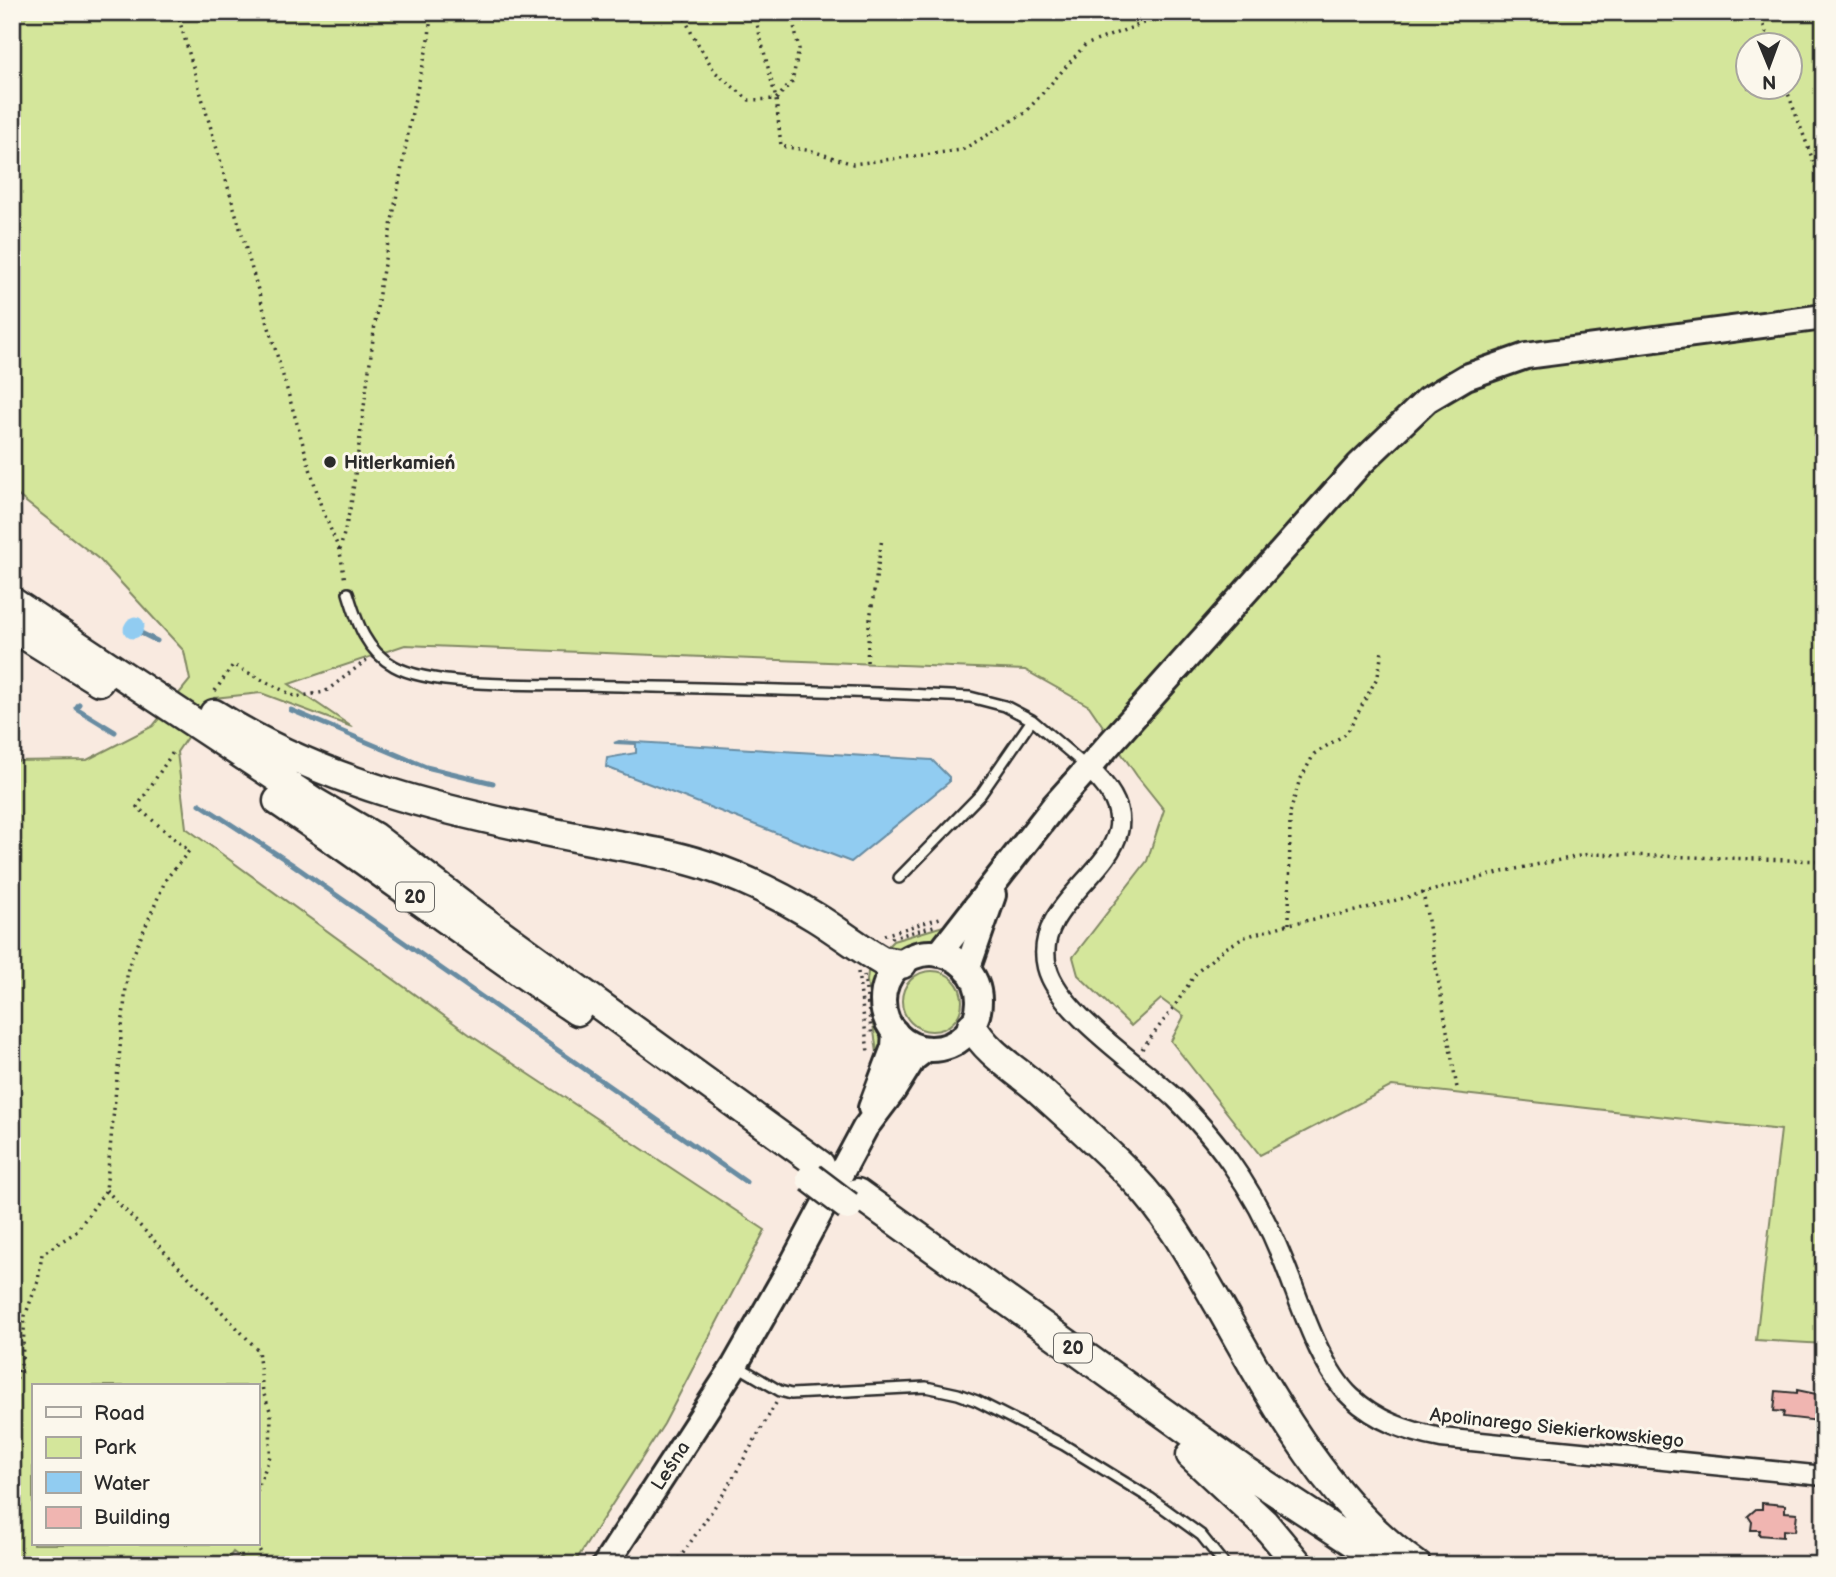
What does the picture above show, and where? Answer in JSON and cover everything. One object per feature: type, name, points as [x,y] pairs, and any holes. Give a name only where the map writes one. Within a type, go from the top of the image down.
[{"type":"main road","name":"20","points":[[12,602],[314,802],[374,837],[1191,1455],[1360,1565]]},
{"type":"main road","name":"20","points":[[12,627],[100,682],[364,859],[494,954],[815,1172]]},
{"type":"main road","points":[[137,684],[188,697],[265,745],[303,762],[401,796],[474,815],[666,855],[724,872],[771,892],[882,961],[902,964]]},
{"type":"main road","points":[[972,1026],[998,1055],[1135,1180],[1171,1227],[1263,1382],[1321,1469],[1348,1503],[1378,1534],[1416,1565]]},
{"type":"main road","name":"20","points":[[853,1200],[1246,1472],[1388,1565]]},
{"type":"main road","points":[[1191,1455],[1249,1507],[1298,1565]]},
{"type":"street","points":[[939,954],[966,917],[999,880],[1034,830],[1088,768],[1359,465],[1427,400],[1466,377],[1526,356],[1824,317]]},
{"type":"street","name":"Apolinarego Siekierkowskiego","points":[[1088,768],[1106,783],[1115,799],[1118,828],[1107,857],[1060,910],[1053,922],[1046,940],[1046,966],[1057,990],[1070,1007],[1175,1098],[1237,1171],[1263,1216],[1326,1364],[1349,1395],[1372,1414],[1399,1428],[1441,1438],[1824,1476]]},
{"type":"street","points":[[967,970],[999,880]]},
{"type":"street","points":[[923,954],[939,954],[958,962],[976,984],[979,1000],[977,1015],[972,1026],[957,1042],[941,1048],[926,1049],[912,1044],[895,1032],[887,1019],[884,995],[887,984],[902,964],[923,954]]},
{"type":"street","points":[[865,1128],[894,1047],[895,1032]]},
{"type":"street","points":[[865,1128],[913,1059],[926,1049]]},
{"type":"street","name":"Leśna","points":[[605,1565],[735,1365],[865,1128]]},
{"type":"lane","points":[[348,593],[358,627],[375,654],[396,667],[424,678],[970,697],[1005,706],[1032,720],[1088,768]]},
{"type":"lane","points":[[899,878],[981,794],[1032,720]]},
{"type":"lane","points":[[735,1365],[780,1391],[791,1394],[926,1387],[968,1397],[1028,1425],[1150,1498],[1201,1535],[1225,1565]]},
{"type":"path","points":[[12,21],[33,12]]},
{"type":"path","points":[[177,12],[321,506],[340,552],[348,593]]},
{"type":"path","points":[[340,552],[351,505],[380,286],[413,107],[429,39],[431,12]]},
{"type":"path","points":[[682,12],[715,72],[749,100],[776,99],[792,82],[799,49],[791,12]]},
{"type":"path","points":[[754,12],[776,99],[781,146],[812,151],[853,164],[962,150],[1025,113],[1085,45],[1173,12]]},
{"type":"path","points":[[1759,12],[1766,32]]},
{"type":"path","points":[[1792,102],[1823,180],[1824,190]]},
{"type":"path","points":[[867,662],[869,626],[882,538]]},
{"type":"path","points":[[1289,924],[1290,813],[1299,782],[1314,754],[1348,733],[1378,676],[1382,651]]},
{"type":"path","points":[[214,692],[233,666],[296,697],[325,692],[375,654]]},
{"type":"path","points":[[12,1392],[22,1361],[25,1316],[38,1281],[42,1254],[76,1232],[106,1190],[128,967],[166,879],[189,851],[137,807],[174,748]]},
{"type":"path","points":[[1133,1061],[1196,973],[1224,949],[1245,937],[1289,924],[1355,911],[1423,891],[1589,854],[1824,861]]},
{"type":"path","points":[[1423,891],[1457,1088]]},
{"type":"path","points":[[877,938],[945,916]]},
{"type":"path","points":[[106,1190],[258,1350],[262,1392],[271,1413],[270,1456],[259,1486]]},
{"type":"path","points":[[675,1565],[726,1490],[774,1409],[780,1391]]},
{"type":"path","points":[[257,1546],[268,1565]]},
{"type":"green space","points":[[12,12],[1824,12],[1824,1344],[1756,1340],[1781,1130],[1392,1086],[1260,1155],[1171,1041],[1184,1016],[1161,999],[1131,1026],[1078,975],[1073,957],[1147,861],[1164,810],[1089,706],[1025,670],[405,645],[289,684],[352,727],[261,693],[214,698],[177,752],[186,828],[473,1037],[765,1230],[664,1424],[573,1565],[250,1565],[233,1552],[224,1565],[12,1565],[12,761],[87,760],[153,726],[190,680],[184,651],[100,560],[12,491]]},
{"type":"green space","points":[[957,922],[924,947],[906,952],[883,951],[893,941]]},
{"type":"green space","points":[[873,966],[883,975],[877,993],[879,1019],[885,1035],[879,1067],[867,981],[868,972]]},
{"type":"green space","points":[[932,971],[944,973],[957,984],[962,1001],[960,1013],[949,1026],[932,1031],[920,1029],[907,1018],[902,1001],[904,989],[915,976]]},
{"type":"water","points":[[619,741],[932,760],[949,777],[949,782],[851,862],[606,767],[607,758],[636,753],[636,744],[614,743]]},
{"type":"building","points":[[1797,1390],[1821,1395],[1819,1421],[1783,1417],[1784,1412],[1774,1411],[1776,1391],[1797,1393]]},
{"type":"building","points":[[1762,1503],[1785,1505],[1785,1512],[1797,1513],[1795,1531],[1783,1530],[1783,1537],[1759,1535],[1760,1530],[1751,1530],[1752,1522],[1748,1516],[1756,1509],[1762,1509]]},
{"type":"waterway","points":[[131,631],[133,629],[157,641]]},
{"type":"waterway","points":[[79,704],[76,708],[115,732]]},
{"type":"waterway","points":[[291,710],[426,767],[493,783]]},
{"type":"waterway","points":[[200,804],[292,864],[746,1182]]},
{"type":"place","name":"Hitlerkamień","points":[[330,462]]}]
